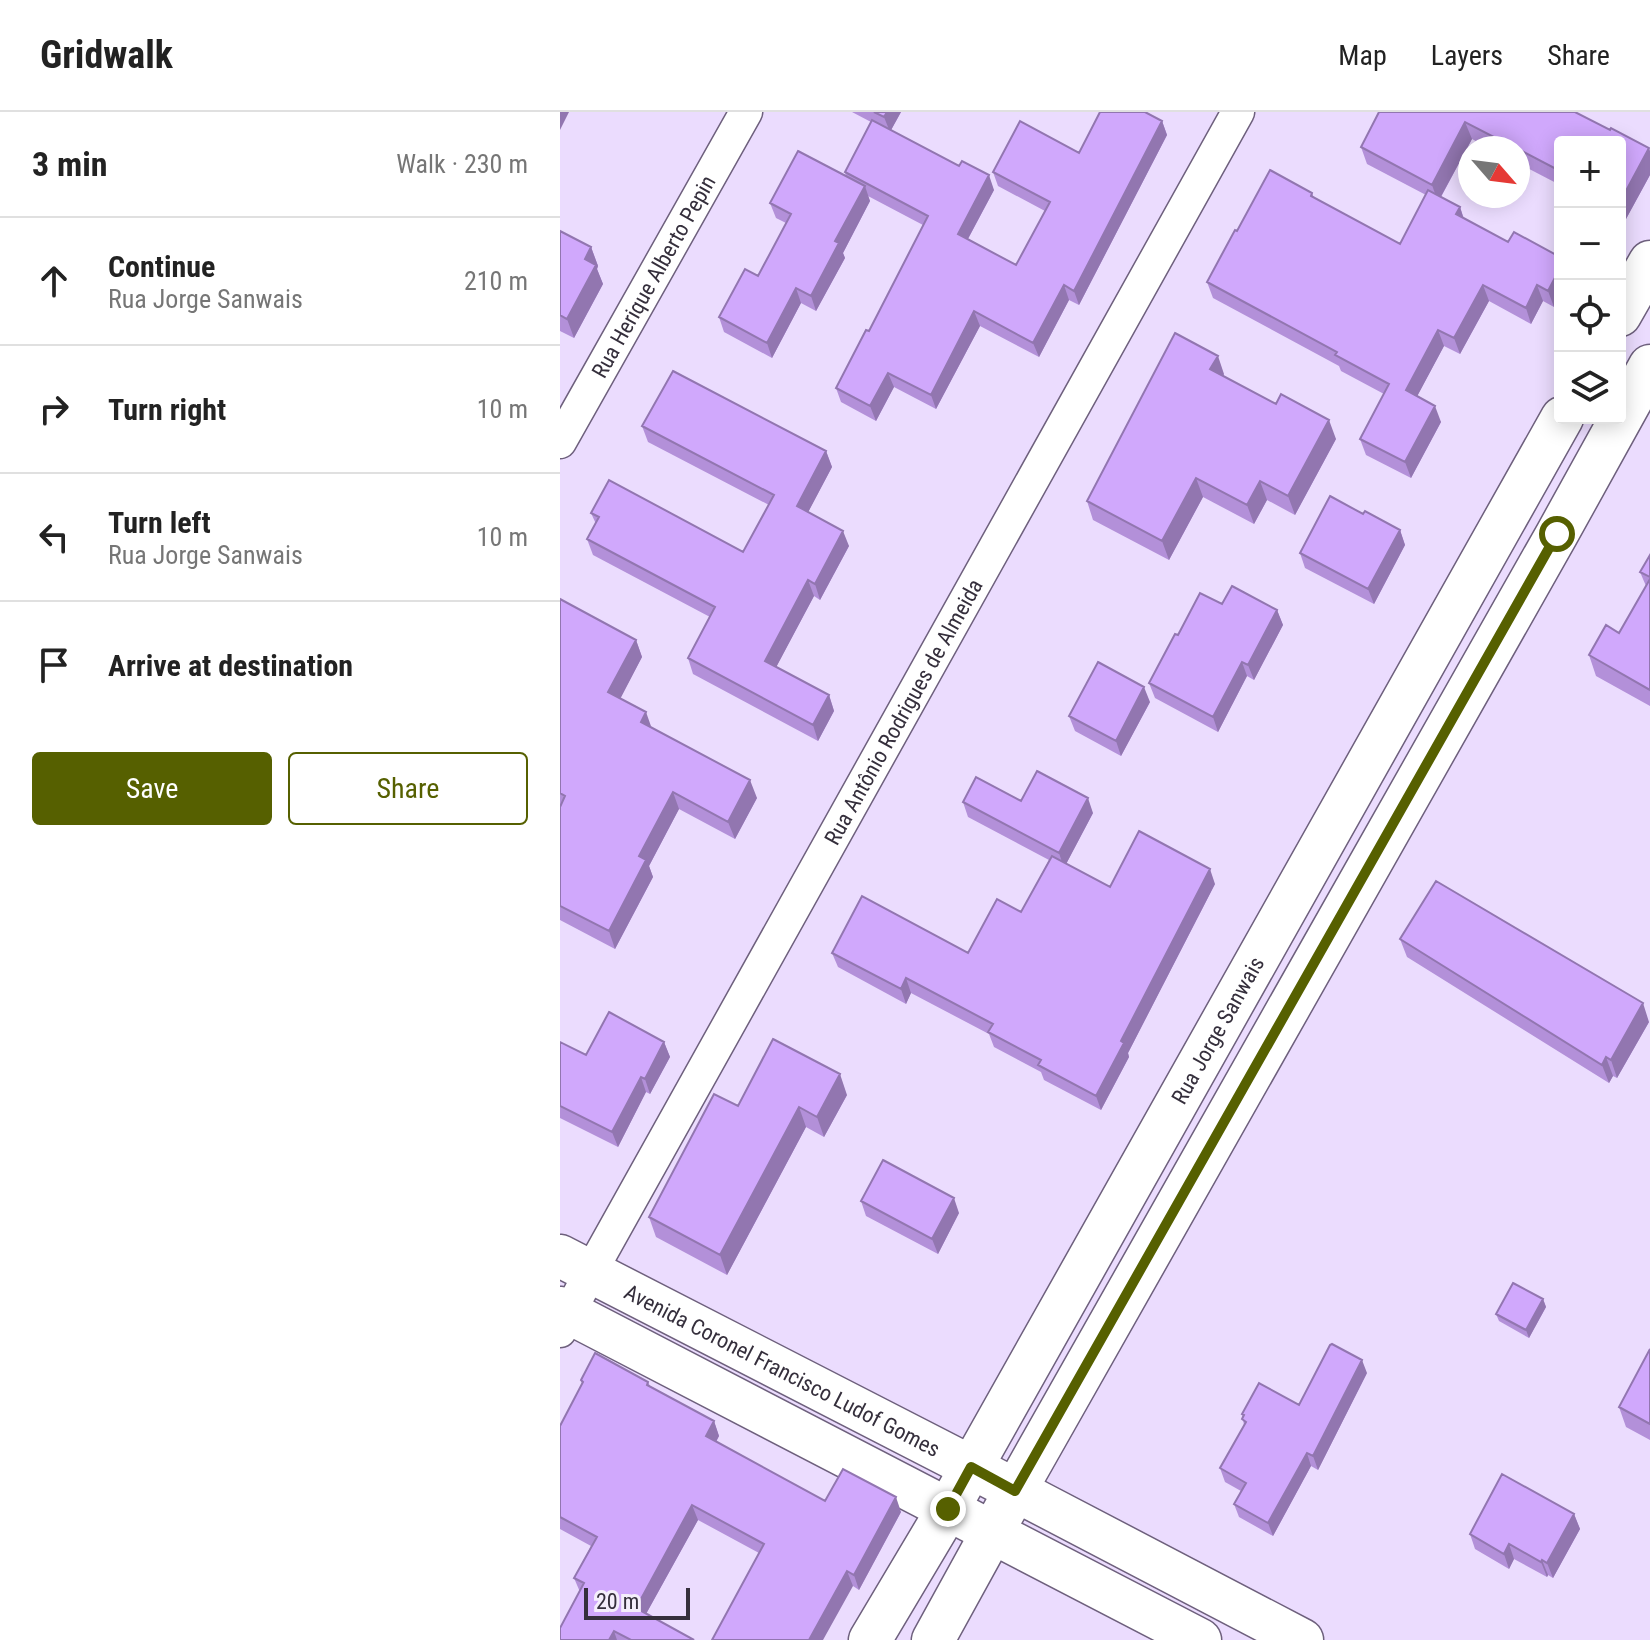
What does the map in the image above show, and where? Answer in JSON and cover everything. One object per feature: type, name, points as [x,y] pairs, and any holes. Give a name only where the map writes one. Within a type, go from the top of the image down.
[{"type":"street","name":"Rua Herique Alberto Pepin","points":[[565,422],[746,112]]},
{"type":"street","name":"Rua Antônio Rodrigues de Almeida","points":[[563,1317],[575,1265],[1238,112]]},
{"type":"street","points":[[1626,304],[1650,262]]},
{"type":"street","points":[[933,1640],[1650,366]]},
{"type":"street","name":"Rua Jorge Sanwais","points":[[870,1640],[948,1509],[1559,424]]},
{"type":"street","name":"Avenida Coronel Francisco Ludof Gomes","points":[[575,1265],[1302,1640]]},
{"type":"street","name":"Avenida Coronel Francisco Ludof Gomes","points":[[563,1317],[948,1509],[1200,1640]]},
{"type":"building","points":[[1100,112],[1145,112],[1162,121],[1074,291],[1064,285],[1033,343],[974,311],[931,395],[888,373],[870,406],[836,388],[928,216],[845,172],[872,120],[959,166],[962,161],[989,175],[958,234],[1016,265],[1050,202],[993,172],[1020,121],[1079,153]]},
{"type":"building","points":[[1379,112],[1575,112],[1611,128],[1649,148],[1626,191],[1626,136],[1554,136],[1554,168],[1530,155],[1530,136],[1492,136],[1465,122],[1432,185],[1361,147]]},
{"type":"building","points":[[798,151],[865,186],[835,241],[839,243],[811,296],[796,288],[767,343],[719,317],[745,269],[758,276],[791,214],[770,203]]},
{"type":"building","points":[[1270,170],[1400,244],[1428,190],[1458,206],[1456,214],[1508,242],[1514,232],[1554,254],[1554,280],[1548,291],[1537,285],[1526,308],[1483,285],[1454,338],[1438,330],[1406,390],[1435,406],[1405,462],[1360,439],[1389,384],[1335,355],[1337,352],[1207,282]]},
{"type":"building","points":[[560,231],[591,247],[585,259],[596,265],[567,319],[560,315]]},
{"type":"building","points":[[1175,333],[1218,356],[1210,369],[1276,404],[1281,394],[1329,420],[1288,496],[1260,481],[1247,505],[1196,478],[1162,541],[1087,501]]},
{"type":"building","points":[[673,371],[826,451],[797,506],[843,531],[815,584],[808,580],[765,661],[829,695],[813,725],[688,658],[715,607],[587,539],[599,517],[591,513],[609,480],[743,552],[774,495],[642,426]]},
{"type":"building","points":[[1330,496],[1400,530],[1368,589],[1300,553]]},
{"type":"building","points":[[1650,555],[1650,577],[1640,572]]},
{"type":"building","points":[[1650,579],[1650,690],[1589,655],[1606,625],[1619,633]]},
{"type":"building","points":[[1232,586],[1277,610],[1248,665],[1242,662],[1213,717],[1149,683],[1200,593],[1222,604]]},
{"type":"building","points":[[560,599],[636,640],[608,692],[646,712],[641,722],[750,780],[728,822],[673,792],[639,856],[646,860],[609,931],[560,906],[560,807],[565,796],[560,793]]},
{"type":"building","points":[[1098,662],[1144,687],[1116,741],[1069,716]]},
{"type":"building","points":[[1037,771],[1088,798],[1059,853],[963,802],[976,777],[1021,801]]},
{"type":"building","points":[[1139,831],[1210,869],[1096,1096],[1038,1065],[1041,1060],[988,1032],[993,1024],[906,978],[901,989],[832,953],[862,896],[968,953],[997,899],[1021,912],[1052,856],[1110,887]]},
{"type":"building","points":[[1436,881],[1643,1003],[1611,1060],[1606,1057],[1602,1065],[1400,939]]},
{"type":"building","points":[[609,1012],[664,1042],[645,1079],[641,1077],[612,1132],[560,1106],[560,1042],[586,1055]]},
{"type":"building","points":[[773,1039],[840,1074],[817,1117],[799,1107],[720,1255],[649,1217],[714,1094],[738,1106]]},
{"type":"building","points":[[883,1160],[954,1198],[932,1239],[861,1201]]},
{"type":"building","points":[[1513,1283],[1543,1299],[1526,1330],[1496,1314]]},
{"type":"building","points":[[1332,1344],[1362,1360],[1313,1456],[1307,1453],[1268,1523],[1234,1504],[1246,1483],[1220,1468],[1246,1422],[1242,1414],[1259,1383],[1299,1405]]},
{"type":"building","points":[[1650,1349],[1650,1424],[1619,1407]]},
{"type":"building","points":[[595,1353],[714,1421],[706,1436],[825,1501],[843,1469],[896,1497],[854,1575],[847,1571],[809,1640],[712,1640],[764,1544],[692,1505],[636,1608],[694,1640],[631,1640],[614,1631],[609,1640],[560,1640],[560,1628],[584,1583],[574,1578],[597,1537],[560,1517],[560,1426]]},
{"type":"building","points":[[1502,1474],[1574,1514],[1547,1563],[1509,1544],[1504,1554],[1470,1534]]},
{"type":"route","points":[[948,1509],[971,1467],[1015,1491],[1557,534]]}]
